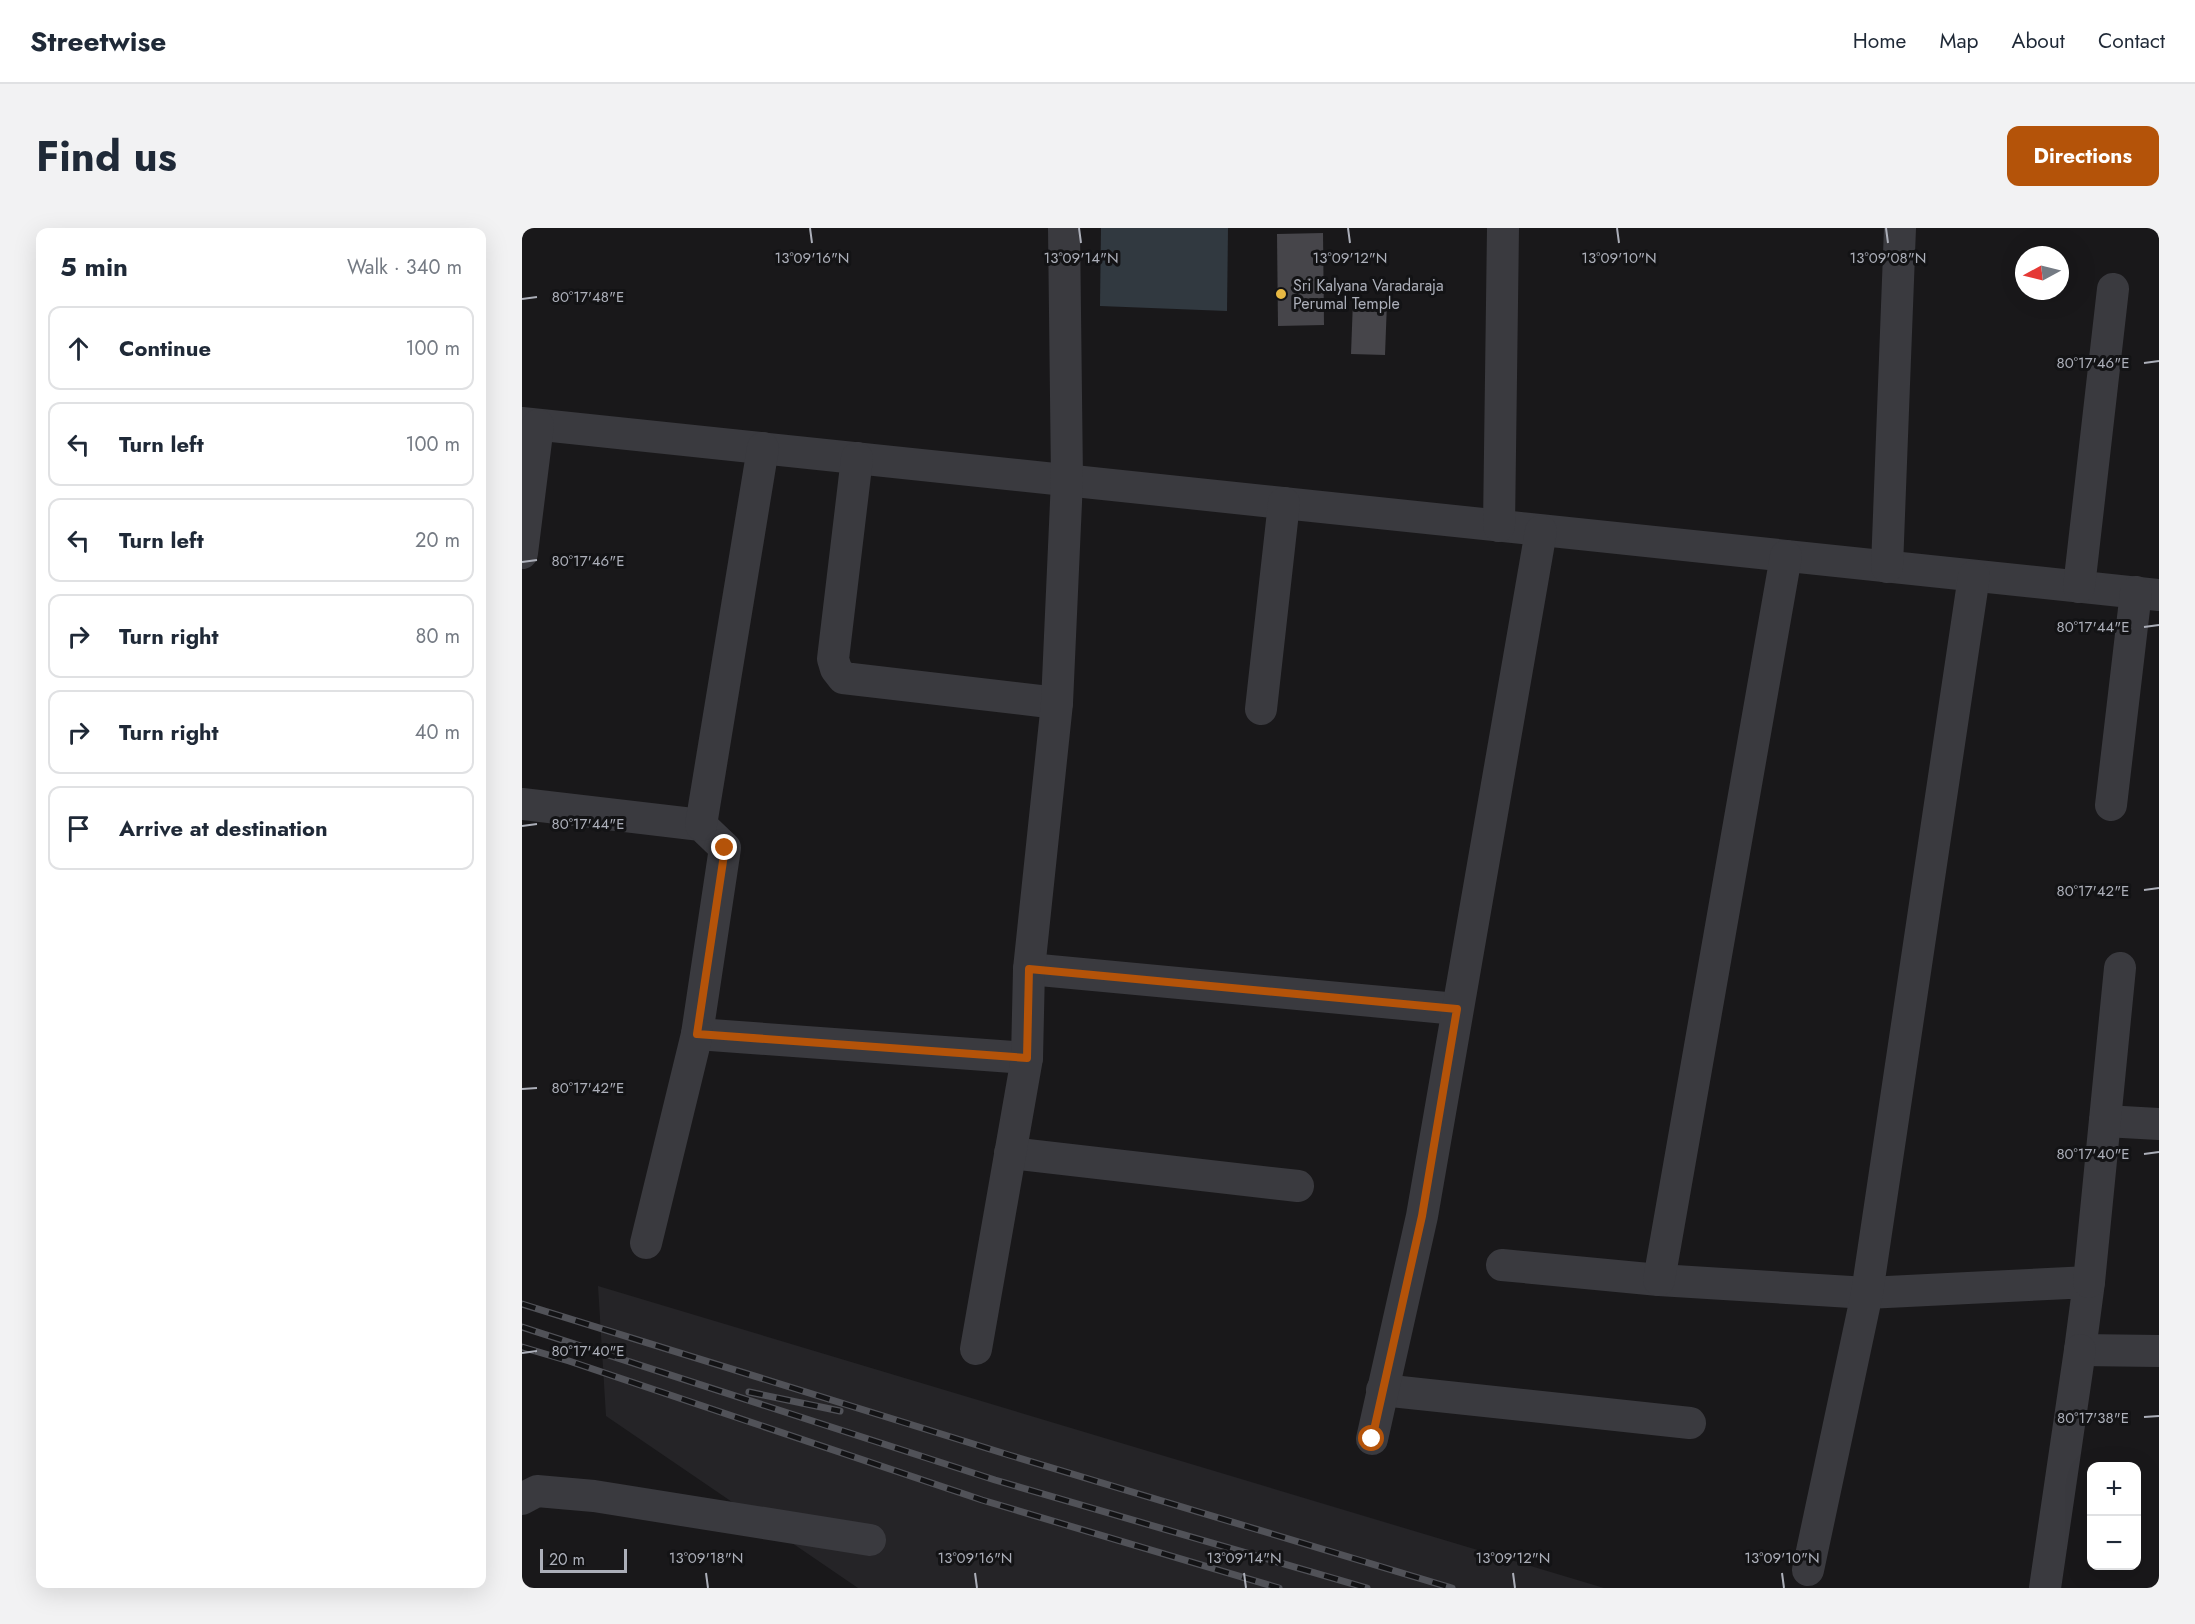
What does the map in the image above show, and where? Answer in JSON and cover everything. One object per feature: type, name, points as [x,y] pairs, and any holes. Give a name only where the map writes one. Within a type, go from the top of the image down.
[{"type":"street","points":[[976,1349],[1027,1058],[1029,969],[1057,703],[1067,480],[1064,228]]},
{"type":"street","points":[[1499,526],[1503,228]]},
{"type":"street","points":[[1887,567],[1900,228]]},
{"type":"street","points":[[2079,587],[2113,289]]},
{"type":"street","points":[[522,553],[530,424],[2147,594],[2111,805]]},
{"type":"street","points":[[701,825],[763,448]]},
{"type":"street","points":[[856,458],[833,659],[836,669],[843,678],[1057,703]]},
{"type":"street","points":[[1261,709],[1284,503]]},
{"type":"street","points":[[1372,1439],[1422,1216],[1541,531]]},
{"type":"street","points":[[1659,1280],[1786,556]]},
{"type":"street","points":[[1808,1570],[1867,1293],[1974,576]]},
{"type":"street","points":[[522,804],[701,825],[725,848],[697,1034],[646,1243]]},
{"type":"street","points":[[2045,1588],[2089,1282],[2120,968]]},
{"type":"street","points":[[1029,969],[1457,1009]]},
{"type":"street","points":[[697,1034],[1027,1058]]},
{"type":"street","points":[[2105,1121],[2159,1124]]},
{"type":"street","points":[[1010,1153],[1298,1186]]},
{"type":"street","points":[[1502,1265],[1659,1280],[1867,1293],[2089,1282]]},
{"type":"street","points":[[2080,1350],[2159,1351]]},
{"type":"street","points":[[1383,1390],[1690,1423]]},
{"type":"street","points":[[522,1499],[537,1491],[594,1496],[870,1540]]},
{"type":"shaded area","points":[[1101,228],[1228,228],[1227,311],[1100,306]]},
{"type":"shaded area","points":[[598,1286],[1604,1588],[858,1588],[606,1416]]},
{"type":"building","points":[[1323,233],[1324,325],[1278,326],[1277,234]]},
{"type":"building","points":[[1353,300],[1387,302],[1385,355],[1351,354]]},
{"type":"railway","points":[[522,1304],[1009,1455],[1452,1588]]},
{"type":"railway","points":[[522,1327],[995,1480],[1367,1588]]},
{"type":"railway","points":[[522,1347],[982,1500],[1279,1588]]},
{"type":"railway","points":[[749,1392],[840,1411]]},
{"type":"place","name":"Sri Kalyana Varadaraja Perumal Temple","points":[[1281,294]]},
{"type":"route","points":[[725,848],[697,1034],[1027,1058],[1029,969],[1457,1009],[1422,1216],[1372,1439]]}]
